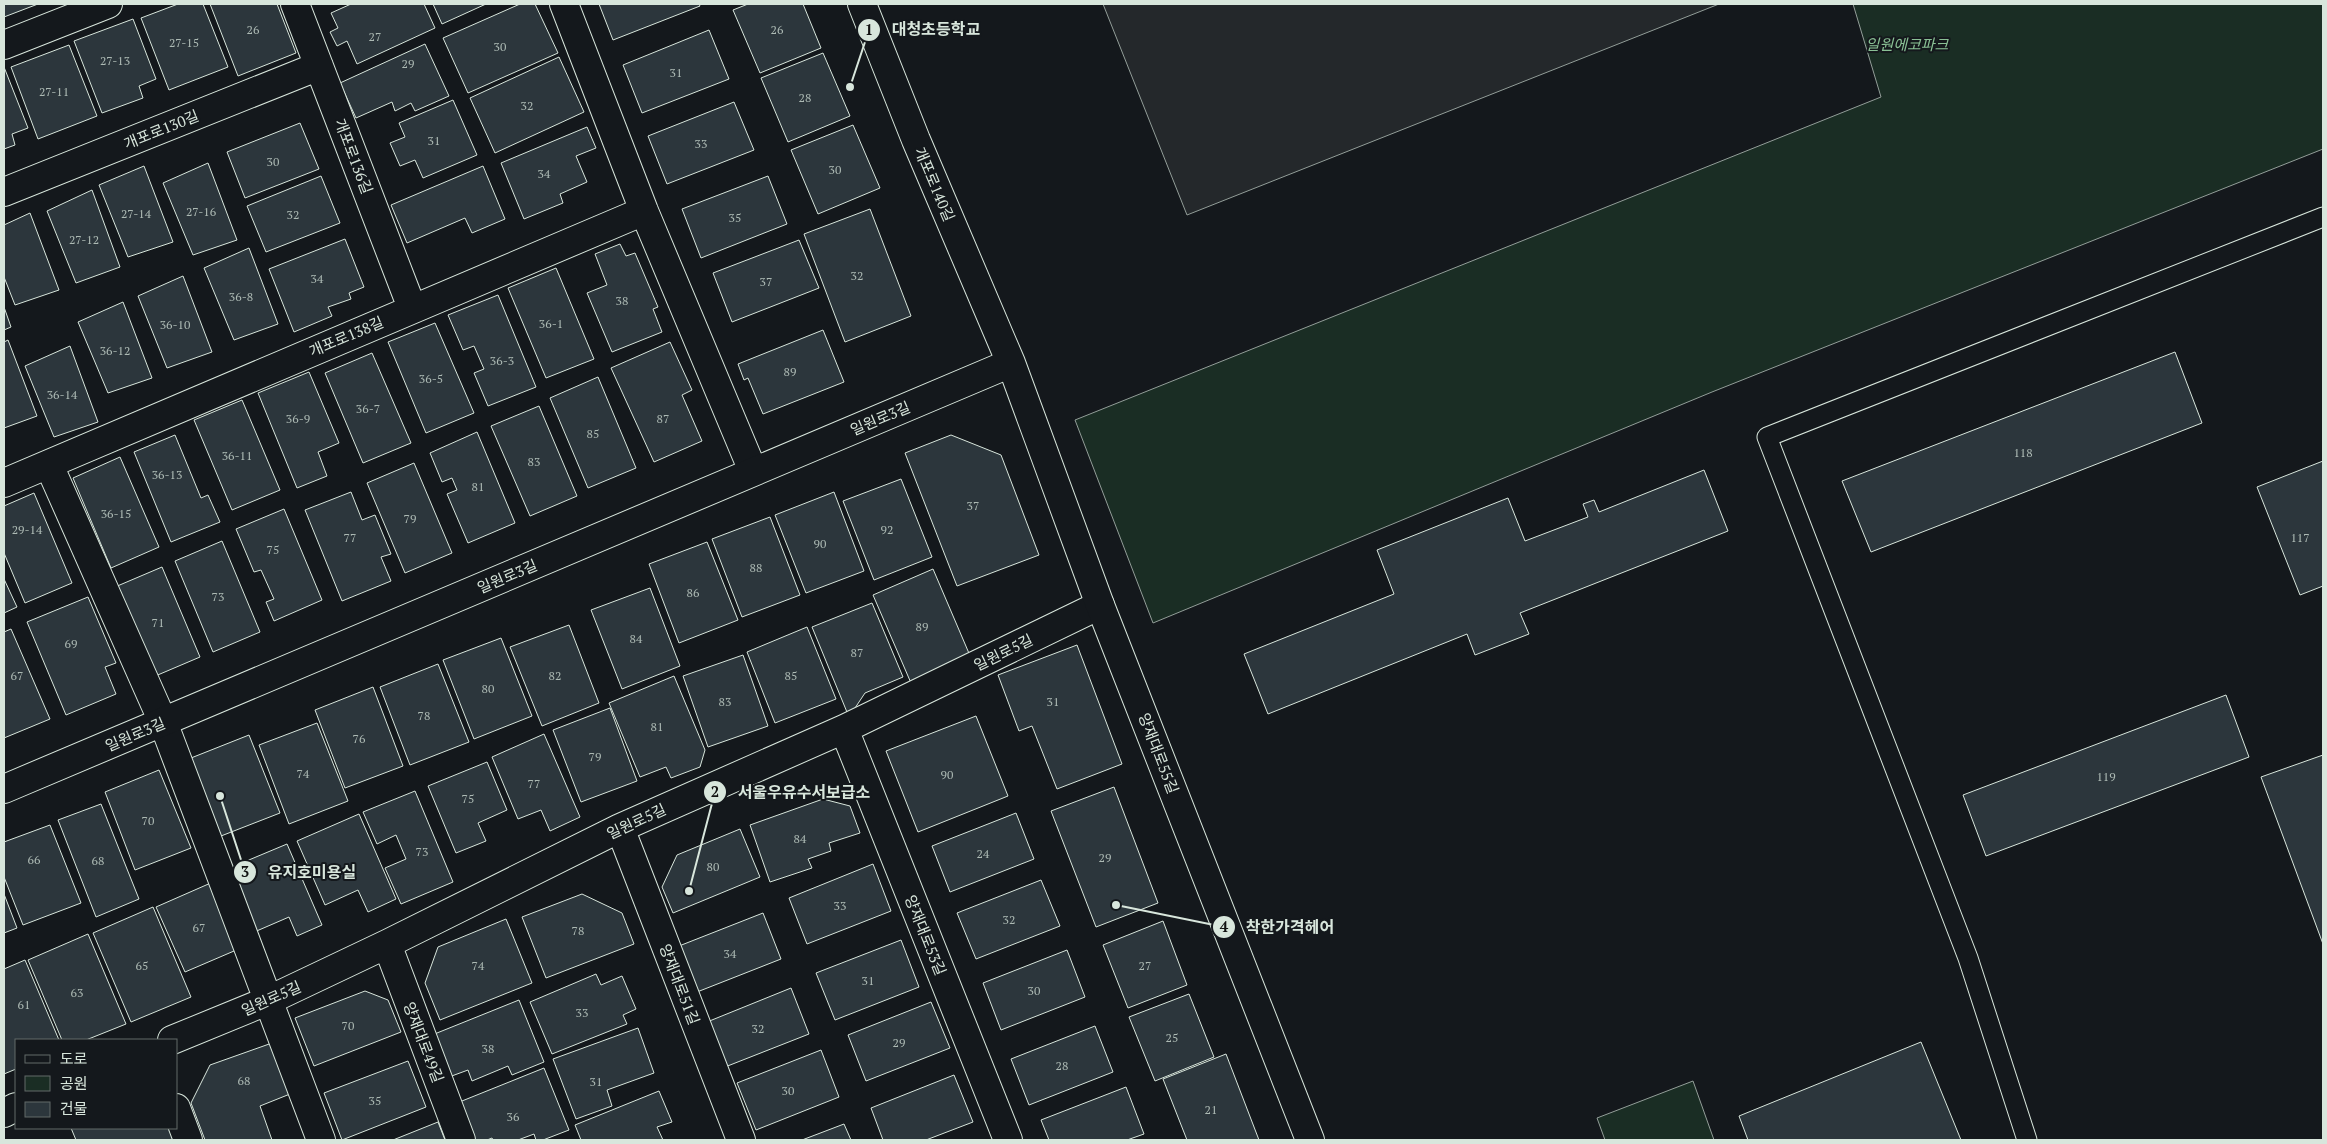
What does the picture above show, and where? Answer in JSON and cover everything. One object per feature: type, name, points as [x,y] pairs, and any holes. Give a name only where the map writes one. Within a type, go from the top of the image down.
[{"type":"street","points":[[4,45],[108,4]]},
{"type":"street","name":"개포로136길","points":[[295,4],[412,308]]},
{"type":"street","points":[[564,4],[644,211],[753,471]]},
{"type":"street","name":"개포로140길","points":[[862,4],[916,140],[1012,363]]},
{"type":"street","name":"개포로130길","points":[[4,192],[319,66]]},
{"type":"street","name":"개포로138길","points":[[4,484],[412,308],[644,211]]},
{"type":"street","name":"일원로3길","points":[[4,790],[753,471],[1012,363]]},
{"type":"street","name":"양재대로55길","points":[[1012,363],[1100,605],[1310,1140]]},
{"type":"street","points":[[49,465],[163,722],[321,1140]]},
{"type":"street","name":"일원로5길","points":[[174,1039],[267,1001],[387,944],[620,828],[844,729],[1100,605]]},
{"type":"street","name":"양재대로53길","points":[[844,729],[1008,1140]]},
{"type":"street","name":"양재대로51길","points":[[620,828],[741,1140]]},
{"type":"street","name":"양재대로49길","points":[[387,944],[461,1140]]},
{"type":"street","points":[[178,1113],[188,1140]]},
{"type":"lane","points":[[2027,1140],[1968,958],[1768,437],[2323,217]]},
{"type":"green space","name":"일원에코파크","points":[[1853,4],[2323,4],[2323,149],[1712,392],[1153,623],[1075,420],[1881,97]]},
{"type":"green space","points":[[1693,1081],[1714,1140],[1605,1140],[1597,1118]]},
{"type":"shaded area","points":[[1103,4],[1719,4],[1187,215]]},
{"type":"building","points":[[4,4],[38,4],[4,17]]},
{"type":"building","points":[[178,4],[203,4],[228,67],[169,90],[141,18]]},
{"type":"building","points":[[210,4],[277,4],[296,53],[238,76]]},
{"type":"building","points":[[351,4],[424,4],[435,28],[357,64],[347,41],[337,46],[330,32],[338,28],[331,13]]},
{"type":"building","points":[[433,4],[486,4],[442,24]]},
{"type":"building","points":[[520,4],[535,4],[558,53],[468,93],[443,38]]},
{"type":"building","points":[[599,4],[699,4],[700,6],[613,40]]},
{"type":"building","points":[[748,4],[803,4],[821,48],[760,73],[733,10]]},
{"type":"building","points":[[133,19],[156,79],[139,86],[143,98],[102,113],[74,41]]},
{"type":"building","points":[[709,30],[729,79],[642,113],[623,65]]},
{"type":"building","points":[[425,44],[449,96],[415,111],[411,103],[395,111],[392,102],[356,118],[340,83]]},
{"type":"building","points":[[69,45],[97,116],[38,139],[11,67]]},
{"type":"building","points":[[823,53],[850,116],[788,142],[761,78]]},
{"type":"building","points":[[559,57],[584,112],[495,153],[470,98]]},
{"type":"building","points":[[4,67],[28,128],[12,134],[15,145],[4,149]]},
{"type":"building","points":[[453,100],[477,155],[423,178],[415,160],[400,166],[390,143],[405,137],[399,123]]},
{"type":"building","points":[[734,102],[754,150],[667,184],[648,136]]},
{"type":"building","points":[[300,123],[319,169],[245,198],[227,152]]},
{"type":"building","points":[[853,125],[880,188],[818,214],[791,150]]},
{"type":"building","points":[[587,127],[596,148],[576,156],[587,182],[560,194],[563,203],[524,219],[501,163]]},
{"type":"building","points":[[208,163],[237,240],[193,255],[163,183]]},
{"type":"building","points":[[144,166],[173,242],[128,257],[99,185]]},
{"type":"building","points":[[483,166],[505,219],[472,233],[465,218],[407,243],[391,205]]},
{"type":"building","points":[[321,176],[340,223],[266,252],[247,206]]},
{"type":"building","points":[[768,176],[787,224],[701,258],[682,209]]},
{"type":"building","points":[[92,190],[120,267],[76,283],[47,211]]},
{"type":"building","points":[[870,209],[911,316],[845,342],[804,234]]},
{"type":"building","points":[[30,213],[59,290],[15,305],[4,277],[4,225]]},
{"type":"building","points":[[345,239],[364,287],[349,293],[351,299],[328,307],[332,316],[294,332],[269,269]]},
{"type":"building","points":[[799,240],[819,288],[732,322],[713,273]]},
{"type":"building","points":[[620,244],[626,256],[635,253],[658,307],[653,309],[662,332],[612,352],[587,293],[607,285],[595,254]]},
{"type":"building","points":[[249,248],[278,324],[234,340],[204,268]]},
{"type":"building","points":[[556,268],[594,359],[546,378],[508,288]]},
{"type":"building","points":[[183,276],[212,352],[167,368],[138,296]]},
{"type":"building","points":[[498,295],[536,387],[488,406],[474,373],[484,369],[474,346],[463,350],[448,315]]},
{"type":"building","points":[[123,302],[152,378],[108,393],[78,322]]},
{"type":"building","points":[[4,307],[11,327],[4,330]]},
{"type":"building","points":[[435,323],[474,413],[426,433],[388,342]]},
{"type":"building","points":[[823,330],[844,382],[763,414],[748,378],[744,380],[738,364]]},
{"type":"building","points":[[8,340],[37,416],[4,428],[4,342]]},
{"type":"building","points":[[670,342],[692,390],[682,395],[702,441],[654,462],[611,368]]},
{"type":"building","points":[[70,346],[98,422],[54,437],[25,366]]},
{"type":"building","points":[[2175,352],[2202,423],[1871,552],[1842,481]]},
{"type":"building","points":[[372,353],[411,443],[363,463],[325,373]]},
{"type":"building","points":[[309,372],[339,443],[318,452],[327,476],[297,488],[258,393]]},
{"type":"building","points":[[598,377],[636,468],[588,488],[550,398]]},
{"type":"building","points":[[242,400],[280,490],[232,510],[194,420]]},
{"type":"building","points":[[539,406],[577,496],[530,516],[491,426]]},
{"type":"building","points":[[477,432],[515,523],[468,543],[447,494],[457,490],[452,478],[442,482],[430,453]]},
{"type":"building","points":[[175,435],[201,498],[208,495],[220,522],[171,542],[134,452]]},
{"type":"building","points":[[951,435],[1001,455],[1039,555],[957,586],[905,453]]},
{"type":"building","points":[[120,457],[159,547],[111,568],[73,478]]},
{"type":"building","points":[[2323,461],[2323,586],[2300,595],[2257,487]]},
{"type":"building","points":[[414,463],[452,553],[405,573],[367,483]]},
{"type":"building","points":[[1704,470],[1728,531],[1520,613],[1529,634],[1475,655],[1467,634],[1268,714],[1244,654],[1394,594],[1377,550],[1508,498],[1525,541],[1588,517],[1583,504],[1594,500],[1599,512]]},
{"type":"building","points":[[901,479],[932,557],[874,580],[843,501]]},
{"type":"building","points":[[351,492],[362,520],[375,515],[391,554],[381,557],[391,581],[342,601],[305,510]]},
{"type":"building","points":[[834,492],[864,571],[806,593],[775,515]]},
{"type":"building","points":[[34,493],[72,583],[25,603],[4,553],[4,506]]},
{"type":"building","points":[[284,509],[322,600],[274,621],[266,602],[274,599],[261,570],[254,572],[236,529]]},
{"type":"building","points":[[770,517],[800,595],[742,617],[712,539]]},
{"type":"building","points":[[222,541],[260,632],[213,652],[175,561]]},
{"type":"building","points":[[707,542],[738,620],[679,643],[649,564]]},
{"type":"building","points":[[162,567],[200,657],[153,677],[115,587]]},
{"type":"building","points":[[933,569],[971,658],[911,683],[873,595]]},
{"type":"building","points":[[4,579],[17,607],[4,613]]},
{"type":"building","points":[[650,588],[680,666],[622,689],[591,610]]},
{"type":"building","points":[[88,597],[116,663],[105,667],[116,694],[66,715],[27,622]]},
{"type":"building","points":[[872,603],[903,677],[865,693],[849,717],[812,627]]},
{"type":"building","points":[[569,625],[599,703],[542,726],[510,647]]},
{"type":"building","points":[[807,627],[836,699],[775,723],[747,652]]},
{"type":"building","points":[[11,629],[50,719],[4,738],[4,632]]},
{"type":"building","points":[[501,638],[532,716],[474,739],[443,660]]},
{"type":"building","points":[[1077,645],[1122,764],[1057,789],[1032,726],[1019,731],[998,675]]},
{"type":"building","points":[[743,655],[768,726],[708,747],[683,676]]},
{"type":"building","points":[[438,664],[469,742],[410,765],[380,687]]},
{"type":"building","points":[[674,676],[705,750],[700,767],[671,778],[666,767],[640,777],[609,703]]},
{"type":"building","points":[[373,687],[403,766],[345,788],[315,710]]},
{"type":"building","points":[[2226,695],[2249,757],[1986,856],[1963,795]]},
{"type":"building","points":[[610,708],[637,781],[581,802],[553,730]]},
{"type":"building","points":[[976,716],[1008,796],[918,832],[886,751]]},
{"type":"building","points":[[317,723],[348,801],[289,824],[259,745]]},
{"type":"building","points":[[544,734],[580,817],[550,831],[541,810],[518,819],[492,757]]},
{"type":"building","points":[[249,735],[280,813],[221,836],[191,758]]},
{"type":"building","points":[[2323,755],[2323,944],[2261,777]]},
{"type":"building","points":[[487,762],[507,810],[478,823],[486,841],[456,853],[428,786]]},
{"type":"building","points":[[159,770],[191,848],[135,870],[105,792]]},
{"type":"building","points":[[1114,787],[1158,903],[1096,927],[1051,811]]},
{"type":"building","points":[[415,791],[453,882],[401,904],[385,868],[406,859],[396,835],[377,844],[363,812]]},
{"type":"building","points":[[823,799],[850,806],[860,833],[829,843],[831,851],[808,859],[812,868],[770,882],[750,825]]},
{"type":"building","points":[[101,804],[139,899],[96,917],[58,820]]},
{"type":"building","points":[[1016,813],[1034,859],[950,892],[932,846]]},
{"type":"building","points":[[359,814],[396,899],[368,912],[358,890],[325,905],[297,841]]},
{"type":"building","points":[[50,825],[81,903],[23,925],[4,877],[4,842]]},
{"type":"building","points":[[740,829],[760,877],[673,913],[662,887],[677,855]]},
{"type":"building","points":[[287,844],[322,925],[297,936],[289,917],[252,933],[225,870]]},
{"type":"building","points":[[873,864],[891,911],[807,944],[789,898]]},
{"type":"building","points":[[1041,880],[1060,926],[976,959],[957,913]]},
{"type":"building","points":[[213,882],[241,948],[185,972],[156,907]]},
{"type":"building","points":[[4,894],[17,928],[4,933]]},
{"type":"building","points":[[582,894],[622,913],[634,944],[546,978],[522,917]]},
{"type":"building","points":[[153,907],[191,997],[131,1022],[93,933]]},
{"type":"building","points":[[763,913],[781,959],[697,992],[679,946]]},
{"type":"building","points":[[506,919],[532,983],[440,1020],[425,983],[438,947]]},
{"type":"building","points":[[1163,921],[1187,985],[1128,1008],[1103,945]]},
{"type":"building","points":[[88,934],[126,1024],[88,1039],[62,1039],[28,960]]},
{"type":"building","points":[[901,940],[919,987],[835,1020],[816,973]]},
{"type":"building","points":[[1067,950],[1085,997],[1001,1030],[983,983]]},
{"type":"building","points":[[25,960],[59,1039],[15,1039],[15,1069],[4,1074],[4,969]]},
{"type":"building","points":[[596,974],[601,985],[622,976],[636,1009],[623,1015],[627,1024],[552,1054],[530,1002]]},
{"type":"building","points":[[791,988],[809,1034],[725,1067],[707,1022]]},
{"type":"building","points":[[365,991],[388,1000],[401,1032],[314,1066],[295,1018]]},
{"type":"building","points":[[1189,994],[1214,1057],[1155,1081],[1129,1017]]},
{"type":"building","points":[[519,1000],[544,1062],[512,1075],[508,1066],[472,1081],[468,1070],[449,1077],[432,1035]]},
{"type":"building","points":[[931,1002],[950,1048],[866,1081],[848,1035]]},
{"type":"building","points":[[1095,1026],[1113,1072],[1029,1105],[1011,1059]]},
{"type":"building","points":[[638,1028],[654,1073],[607,1090],[612,1106],[576,1119],[553,1059]]},
{"type":"building","points":[[1921,1042],[1961,1140],[1748,1140],[1739,1116]]},
{"type":"building","points":[[272,1043],[290,1094],[260,1106],[272,1140],[205,1140],[191,1103],[210,1065]]},
{"type":"building","points":[[821,1050],[839,1097],[756,1130],[737,1083]]},
{"type":"building","points":[[1226,1054],[1259,1140],[1187,1140],[1163,1079]]},
{"type":"building","points":[[408,1061],[426,1107],[342,1140],[324,1093]]},
{"type":"building","points":[[544,1068],[569,1130],[543,1140],[536,1140],[534,1134],[518,1140],[493,1140],[492,1138],[473,1140],[457,1103]]},
{"type":"building","points":[[954,1075],[973,1122],[926,1140],[883,1140],[871,1108]]},
{"type":"building","points":[[1126,1087],[1144,1134],[1127,1140],[1049,1140],[1041,1120]]},
{"type":"building","points":[[659,1091],[672,1122],[657,1127],[663,1140],[581,1140],[575,1125]]},
{"type":"building","points":[[438,1122],[445,1140],[393,1140]]},
{"type":"building","points":[[844,1124],[851,1140],[802,1140]]},
{"type":"building","points":[[71,1129],[172,1129],[176,1140],[76,1140]]},
{"type":"place","name":"대청초등학교","points":[[850,87]]},
{"type":"place","name":"유지호미용실","points":[[220,796]]},
{"type":"place","name":"서울우유수서보급소","points":[[689,891]]},
{"type":"place","name":"착한가격헤어","points":[[1116,905]]}]
